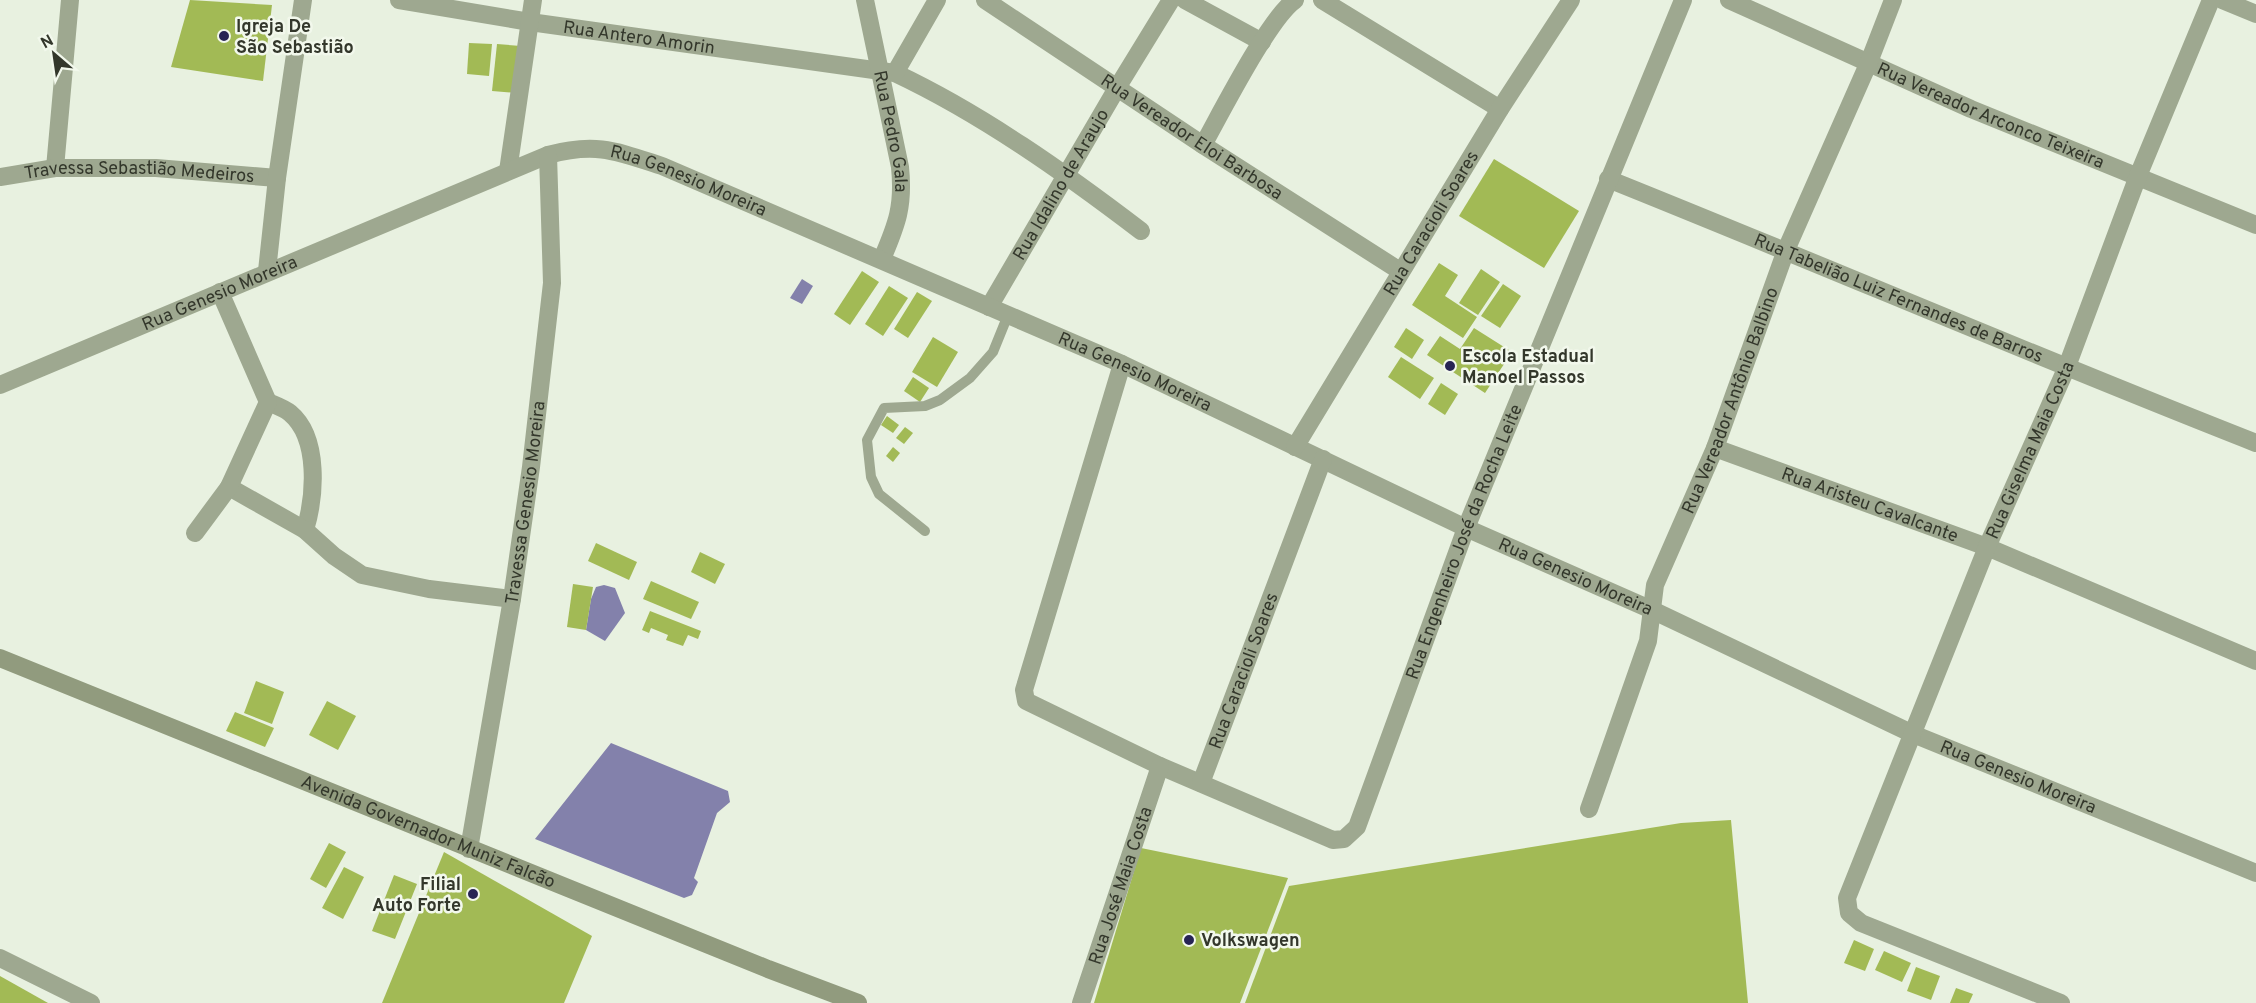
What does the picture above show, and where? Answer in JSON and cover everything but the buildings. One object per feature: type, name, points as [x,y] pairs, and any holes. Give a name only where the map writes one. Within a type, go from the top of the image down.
[{"type":"main road","name":"Avenida Governador Muniz Falcão","points":[[0,657],[469,849],[858,1003]]},
{"type":"street","points":[[55,168],[70,0]]},
{"type":"street","points":[[267,271],[277,178],[303,0]]},
{"type":"street","name":"Rua Antero Amorin","points":[[399,0],[530,22],[887,71],[922,86],[1066,174],[1141,231]]},
{"type":"street","points":[[508,171],[533,0]]},
{"type":"street","name":"Rua Pedro Gala","points":[[865,0],[887,71],[903,194],[899,219],[882,259]]},
{"type":"street","points":[[887,71],[938,0]]},
{"type":"street","name":"Rua Vereador Eloi Barbosa","points":[[985,0],[1400,272]]},
{"type":"street","name":"Rua Idalino de Araujo","points":[[988,307],[1171,0]]},
{"type":"street","points":[[1185,0],[1262,42]]},
{"type":"street","points":[[1203,145],[1262,42],[1288,4],[1295,0]]},
{"type":"street","points":[[1322,0],[1500,109]]},
{"type":"street","name":"Rua Caracioli Soares","points":[[1295,447],[1500,109],[1571,0]]},
{"type":"street","name":"Rua Engenheiro José da Rocha Leite","points":[[1201,783],[1333,840],[1344,839],[1356,827],[1466,528],[1683,0]]},
{"type":"street","name":"Rua Vereador Arconco Teixeira","points":[[1729,0],[1971,109],[2256,225]]},
{"type":"street","name":"Rua Vereador Antônio Balbino","points":[[1589,808],[1648,641],[1655,585],[1715,448],[1786,250],[1869,62],[1893,0]]},
{"type":"street","name":"Rua Giselma Maia Costa","points":[[2061,1003],[1861,923],[1849,913],[1847,898],[1987,547],[2066,369],[2138,176],[2211,0]]},
{"type":"street","points":[[2222,0],[2256,14]]},
{"type":"street","name":"Rua Genesio Moreira","points":[[0,385],[548,155],[574,148],[592,147],[620,152],[662,166],[1122,364],[1466,528],[1652,610],[1912,734],[2256,873]]},
{"type":"street","name":"Travessa Genesio Moreira","points":[[469,849],[512,599],[531,467],[552,282],[548,155]]},
{"type":"street","name":"Travessa Sebastião Medeiros","points":[[0,177],[55,168],[156,168],[277,178]]},
{"type":"street","name":"Rua Tabelião Luiz Fernandes de Barros","points":[[1608,179],[1786,250],[2066,369],[2256,443]]},
{"type":"street","points":[[220,292],[268,402],[290,413],[305,433],[312,467],[310,513],[305,530]]},
{"type":"street","points":[[1122,364],[1024,690],[1026,702],[1201,783]]},
{"type":"street","points":[[195,533],[229,487],[268,402]]},
{"type":"street","name":"Rua Aristeu Cavalcante","points":[[1715,448],[1987,547],[2256,661]]},
{"type":"street","name":"Rua Caracioli Soares","points":[[1201,783],[1323,459]]},
{"type":"street","points":[[229,487],[305,530],[334,556],[362,575],[429,590],[512,599]]},
{"type":"street","name":"Rua José Maia Costa","points":[[1081,1003],[1160,766]]},
{"type":"street","points":[[0,958],[83,1002]]},
{"type":"lane","points":[[925,531],[879,494],[871,477],[867,440],[884,408],[925,406],[940,400],[970,378],[993,352],[1008,315]]},
{"type":"water","points":[[802,279],[813,286],[802,304],[790,298]]},
{"type":"water","points":[[604,585],[615,588],[625,613],[605,641],[586,630],[591,599],[596,587]]},
{"type":"water","points":[[611,743],[728,791],[730,802],[717,813],[694,878],[698,882],[692,895],[684,898],[535,839]]},
{"type":"place","name":"Igreja De São Sebastião","points":[[224,36]]},
{"type":"place","name":"Escola Estadual Manoel Passos","points":[[1450,366]]},
{"type":"place","name":"Filial Auto Forte","points":[[473,894]]},
{"type":"place","name":"Volkswagen","points":[[1189,940]]}]
